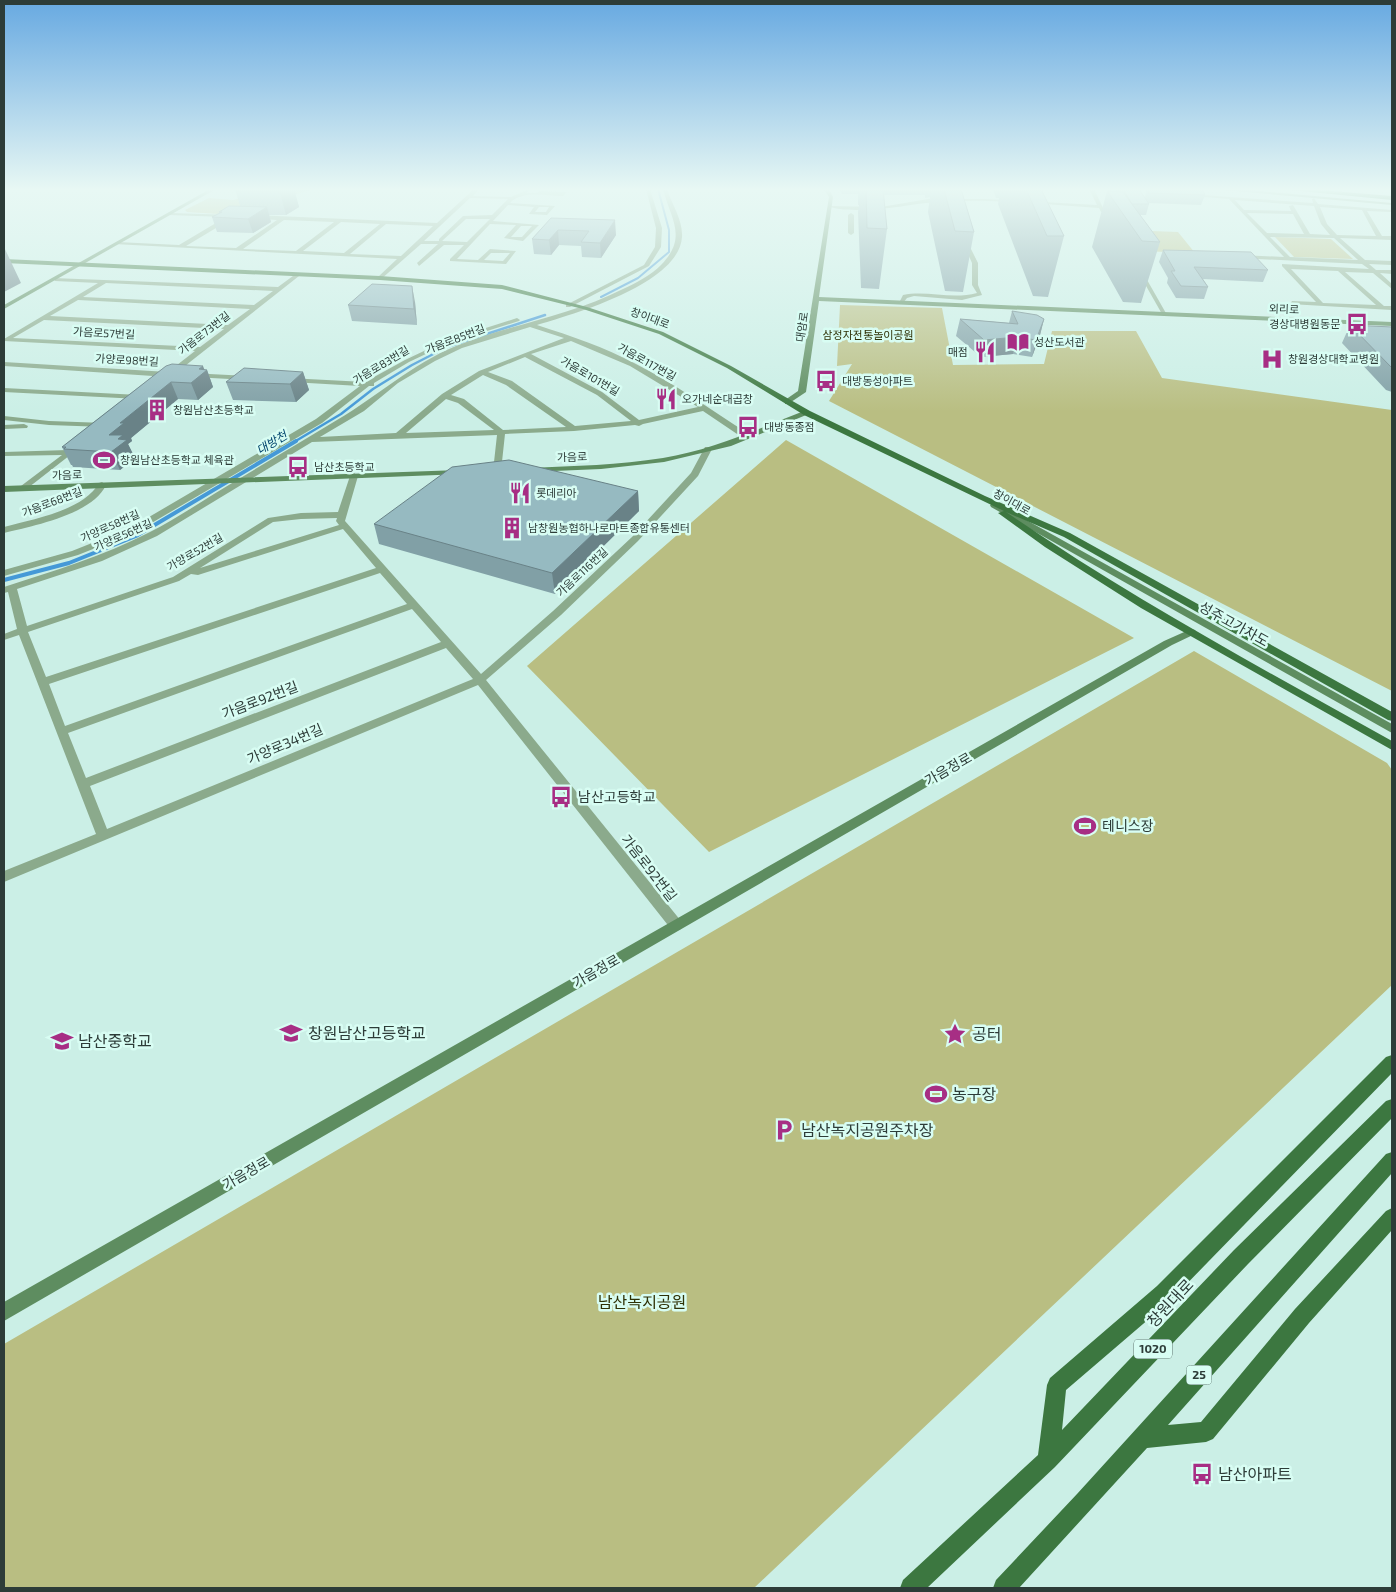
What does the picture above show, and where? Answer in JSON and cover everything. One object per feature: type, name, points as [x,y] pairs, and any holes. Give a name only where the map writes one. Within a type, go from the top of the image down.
[{"type":"main road","name":"창이대로","points":[[48,263],[380,278],[502,288],[586,308],[661,333],[729,367],[806,413],[982,498]]},
{"type":"main road","points":[[982,498],[1054,550],[1190,632],[1392,746]]},
{"type":"main road","points":[[982,498],[1066,535],[1392,717]]},
{"type":"main road","points":[[1364,702],[1392,713]]},
{"type":"main road","points":[[1048,1460],[1057,1385],[1086,1358],[1164,1293],[1392,1062]]},
{"type":"main road","name":"창원대로","points":[[911,1588],[1048,1460],[1241,1257],[1392,1107]]},
{"type":"main road","name":"25","points":[[1004,1588],[1143,1438],[1392,1160]]},
{"type":"main road","points":[[1143,1438],[1206,1432],[1302,1316],[1392,1217]]},
{"type":"street","points":[[4,307],[83,263]]},
{"type":"street","points":[[380,278],[397,263]]},
{"type":"street","points":[[648,263],[646,266],[662,267]]},
{"type":"street","name":"가음로85번길","points":[[242,480],[361,409],[390,384],[422,364],[461,347],[586,308],[631,289],[665,263]]},
{"type":"street","name":"대암로","points":[[788,402],[802,392],[821,263]]},
{"type":"street","points":[[901,302],[905,296],[916,294],[970,298],[980,294],[975,285],[975,263]]},
{"type":"street","points":[[1282,263],[1322,305]]},
{"type":"street","points":[[1364,263],[1392,287]]},
{"type":"street","points":[[1135,264],[1165,314]]},
{"type":"street","name":"가음로83번길","points":[[219,481],[319,421],[368,384],[406,361],[447,342],[495,326],[573,305],[646,266]]},
{"type":"street","points":[[1286,267],[1392,272]]},
{"type":"street","points":[[1340,270],[1382,307]]},
{"type":"street","name":"가음로73번길","points":[[162,380],[297,275]]},
{"type":"street","points":[[54,279],[279,289]]},
{"type":"street","name":"가음로57번길","points":[[5,340],[106,281]]},
{"type":"street","points":[[76,298],[255,307]]},
{"type":"street","name":"외리로","points":[[816,299],[1392,324]]},
{"type":"street","points":[[1292,303],[1392,308]]},
{"type":"street","name":"가음로57번길","points":[[42,318],[229,327]]},
{"type":"street","name":"가음로117번길","points":[[529,325],[572,338],[617,357],[704,408],[746,436]]},
{"type":"street","name":"가음로101번길","points":[[399,435],[445,396],[481,372],[572,338]]},
{"type":"street","name":"가음로57번길","points":[[5,340],[201,349]]},
{"type":"street","name":"가음로101번길","points":[[525,354],[578,379],[620,406],[639,424]]},
{"type":"street","name":"가양로98번길","points":[[4,364],[180,374]]},
{"type":"street","points":[[481,372],[508,383],[574,429]]},
{"type":"street","points":[[189,375],[259,378]]},
{"type":"street","points":[[279,379],[390,384]]},
{"type":"street","points":[[4,390],[139,397]]},
{"type":"street","points":[[132,403],[147,391]]},
{"type":"street","points":[[445,396],[461,401],[500,432]]},
{"type":"street","points":[[310,440],[574,429],[639,424],[704,408]]},
{"type":"street","name":"가음로","points":[[516,470],[610,466],[664,460],[728,444],[806,413]]},
{"type":"street","points":[[4,418],[49,423],[105,425]]},
{"type":"street","points":[[91,436],[112,419]]},
{"type":"street","points":[[4,427],[49,423]]},
{"type":"street","points":[[497,471],[500,432]]},
{"type":"street","points":[[24,488],[84,441]]},
{"type":"street","name":"가음로116번길","points":[[480,680],[557,613],[635,539],[695,474],[708,449]]},
{"type":"street","points":[[4,454],[70,452]]},
{"type":"street","points":[[488,471],[507,470]]},
{"type":"street","points":[[242,480],[469,472]]},
{"type":"street","points":[[176,578],[343,521],[354,476]]},
{"type":"street","name":"가음로","points":[[4,489],[242,480]]},
{"type":"street","name":"가양로56번길","points":[[8,590],[98,559],[154,534],[242,480]]},
{"type":"street","name":"가양로58번길","points":[[4,573],[75,553],[135,529],[219,481]]},
{"type":"street","name":"가음로68번길","points":[[4,530],[31,523],[94,498],[102,485]]},
{"type":"street","name":"창이대로","points":[[982,498],[1062,544]]},
{"type":"street","name":"가양로52번길","points":[[4,637],[176,578],[271,520],[301,516],[343,521]]},
{"type":"street","name":"가음로92번길","points":[[343,521],[413,605],[480,680],[676,925]]},
{"type":"street","name":"성주고가차도","points":[[1062,544],[1392,729]]},
{"type":"street","points":[[42,682],[382,569]]},
{"type":"street","points":[[8,590],[102,836]]},
{"type":"street","points":[[62,731],[413,605]]},
{"type":"street","name":"가음정로","points":[[4,1312],[1190,632]]},
{"type":"street","name":"가음로92번길","points":[[82,784],[448,643]]},
{"type":"street","name":"가양로34번길","points":[[4,877],[480,680]]},
{"type":"green space","name":"삼정자전통놀이공원","points":[[840,305],[942,308],[953,365],[1044,364],[1052,331],[1136,331],[1162,378],[1392,410],[1392,691],[829,401],[852,364],[837,366]]},
{"type":"green space","points":[[786,440],[1134,638],[709,852],[527,666]]},
{"type":"green space","name":"남산녹지공원","points":[[1194,651],[1387,763],[1392,770],[1392,985],[754,1588],[4,1588],[4,1344]]},
{"type":"building","points":[[1171,263],[1262,263],[1268,270],[1194,267],[1208,287],[1181,286],[1171,271],[1175,271]]},
{"type":"building","points":[[372,284],[412,286],[414,309],[348,305]]},
{"type":"building","points":[[1012,311],[1037,315],[1044,319],[1036,340],[1017,337],[984,340],[960,319],[1018,324]]},
{"type":"building","points":[[1350,325],[1392,327],[1392,368]]},
{"type":"building","points":[[172,364],[203,366],[199,369],[207,370],[191,383],[171,382],[120,423],[124,423],[109,435],[123,435],[118,439],[127,440],[111,452],[64,449],[66,447],[62,447],[166,366]]},
{"type":"building","points":[[244,368],[303,372],[290,384],[226,382]]},
{"type":"building","name":"남창원농협하나로마트종합유통센터","points":[[509,460],[638,491],[552,573],[374,524],[452,467]]},
{"type":"waterway","name":"대방천","points":[[601,297],[638,278],[656,263]]},
{"type":"waterway","name":"대방천","points":[[294,442],[341,414],[373,389],[412,365],[447,347],[545,315]]},
{"type":"waterway","name":"대방천","points":[[4,580],[69,563],[136,536],[296,441]]},
{"type":"place","name":"경상대병원동문","points":[[1357,324]]},
{"type":"place","name":"성산도서관","points":[[1018,342]]},
{"type":"place","name":"매점","points":[[985,352]]},
{"type":"place","name":"창원경상대학교병원","points":[[1272,359]]},
{"type":"place","name":"대방동성아파트","points":[[826,381]]},
{"type":"place","name":"오가네순대곱창","points":[[666,399]]},
{"type":"place","name":"창원남산초등학교","points":[[157,410]]},
{"type":"place","name":"대방동종점","points":[[748,427]]},
{"type":"place","name":"창원남산초등학교 체육관","points":[[104,460]]},
{"type":"place","name":"남산초등학교","points":[[298,467]]},
{"type":"place","name":"롯데리아","points":[[520,493]]},
{"type":"place","name":"남창원농협하나로마트종합유통센터","points":[[512,528]]},
{"type":"place","name":"남산고등학교","points":[[561,797]]},
{"type":"place","name":"테니스장","points":[[1085,826]]},
{"type":"place","name":"창원남산고등학교","points":[[291,1033]]},
{"type":"place","name":"공터","points":[[955,1034]]},
{"type":"place","name":"남산중학교","points":[[62,1041]]},
{"type":"place","name":"농구장","points":[[936,1094]]},
{"type":"place","name":"남산녹지공원주차장","points":[[784,1130]]},
{"type":"place","name":"남산아파트","points":[[1202,1474]]}]
